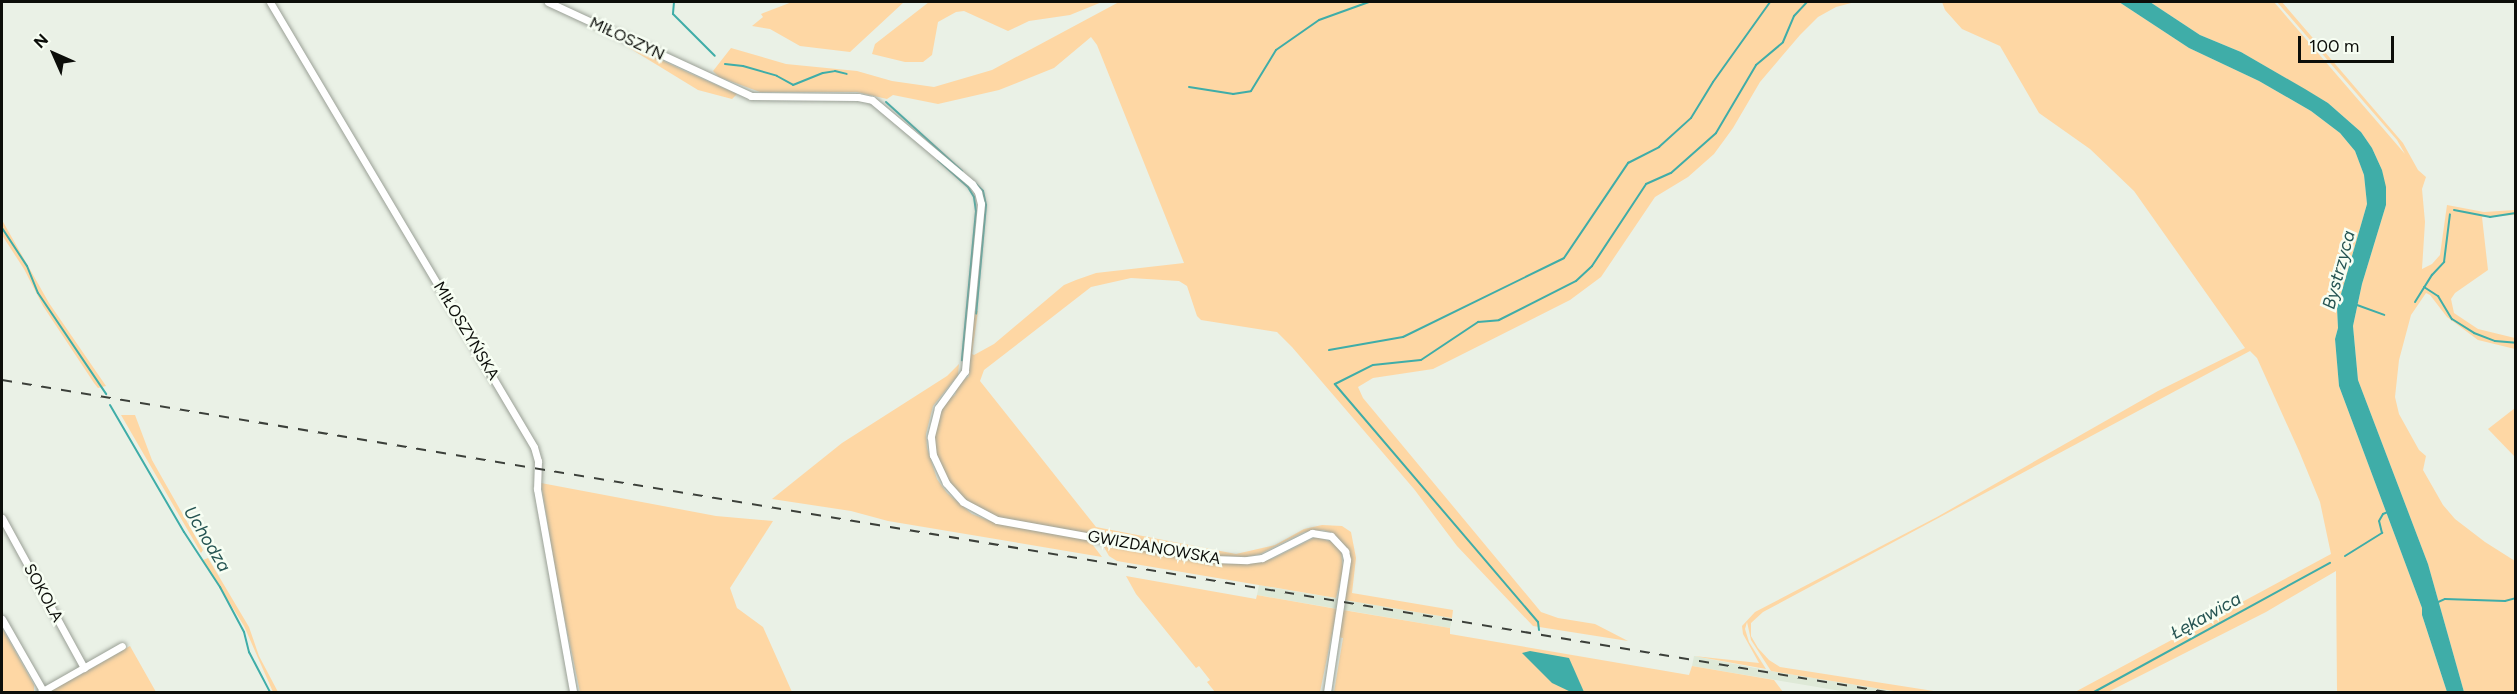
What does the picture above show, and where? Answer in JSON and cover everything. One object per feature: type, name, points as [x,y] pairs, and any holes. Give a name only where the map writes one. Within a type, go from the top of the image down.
[{"type":"street","name":"MIŁOSZYŃSKA","points":[[270,2],[534,447],[538,461],[537,489],[573,693]]},
{"type":"street","name":"MIŁOSZYN","points":[[548,2],[745,94],[760,97],[858,97],[873,100],[972,184],[980,195],[981,204],[965,371]]},
{"type":"street","name":"GWIZDANOWSKA","points":[[965,371],[948,393],[934,418],[931,437],[933,455],[939,471],[954,494],[986,516],[1231,561],[1262,558],[1312,533],[1322,533],[1339,542],[1345,551],[1347,560],[1327,693]]},
{"type":"street","name":"SOKOLA","points":[[2,518],[84,668]]},
{"type":"street","points":[[2,619],[42,692],[122,646]]},
{"type":"shaded area","points":[[792,2],[904,2],[850,52],[800,46],[770,29],[752,26],[763,17],[761,14]]},
{"type":"shaded area","points":[[929,2],[1102,2],[1070,15],[1029,21],[1008,31],[964,11],[956,12],[938,22],[932,55],[923,62],[905,62],[872,54],[875,44]]},
{"type":"shaded area","points":[[1119,2],[1855,2],[1836,7],[1818,17],[1800,35],[1760,82],[1733,128],[1714,154],[1688,177],[1655,197],[1601,277],[1570,300],[1433,369],[1373,378],[1358,387],[1363,398],[1541,612],[1558,618],[1595,624],[1628,641],[1533,626],[1457,546],[1414,489],[1277,332],[1201,320],[1197,316],[1187,286],[1179,281],[1131,278],[1091,287],[984,370],[980,381],[1096,527],[1236,554],[1275,545],[1304,529],[1322,525],[1342,526],[1351,532],[1356,558],[1352,593],[1453,610],[1452,618],[1345,600],[1351,564],[1348,549],[1333,533],[1323,530],[1304,532],[1260,554],[1246,557],[1215,556],[998,517],[964,500],[947,481],[936,454],[934,437],[939,412],[948,399],[955,395],[958,385],[969,376],[973,311],[978,311],[972,354],[974,355],[994,344],[1064,285],[1096,273],[1184,263],[1097,45],[1091,37],[1054,68],[999,90],[938,104],[893,95],[887,99],[857,92],[760,92],[719,77],[713,71],[731,48],[786,64],[857,71],[892,81],[934,87],[992,70]]},
{"type":"shaded area","points":[[1942,2],[2119,2],[2189,48],[2259,81],[2311,111],[2340,133],[2355,151],[2364,175],[2367,204],[2337,308],[2338,328],[2335,339],[2339,386],[2422,608],[2422,615],[2447,692],[2337,692],[2336,571],[2266,612],[2108,692],[2075,692],[2331,554],[2320,502],[2257,358],[2250,351],[1763,612],[1751,623],[1751,636],[1758,648],[1769,660],[1780,667],[1940,692],[1900,692],[1771,671],[1751,640],[1747,622],[1745,629],[1749,642],[1766,669],[1694,656],[1759,663],[1743,634],[1742,626],[1755,612],[1937,517],[2158,391],[2245,348],[2134,191],[2090,149],[2039,113],[2000,46],[1962,29],[1945,10]]},
{"type":"shaded area","points":[[2150,2],[2274,2],[2405,154],[2397,140],[2277,2],[2282,2],[2403,143],[2418,170],[2426,177],[2422,189],[2425,222],[2422,269],[2432,264],[2440,255],[2447,205],[2484,212],[2515,210],[2515,215],[2482,217],[2488,270],[2455,293],[2451,299],[2454,313],[2478,329],[2515,338],[2515,349],[2478,340],[2447,317],[2426,293],[2411,315],[2399,360],[2395,397],[2399,414],[2419,450],[2426,456],[2423,470],[2443,505],[2455,519],[2515,561],[2515,692],[2464,692],[2428,564],[2358,380],[2353,326],[2362,284],[2386,205],[2382,170],[2372,148],[2361,132],[2328,103],[2241,52],[2200,35]]},
{"type":"shaded area","points":[[627,44],[737,94],[732,99],[698,90],[626,46]]},
{"type":"shaded area","points":[[2,220],[49,303],[106,386],[98,388],[94,383],[43,306],[24,269],[2,235]]},
{"type":"shaded area","points":[[959,364],[958,375],[933,406],[926,434],[927,448],[937,479],[947,493],[972,514],[990,521],[1089,540],[1102,557],[888,521],[851,511],[772,499],[842,443],[947,376]]},
{"type":"shaded area","points":[[2515,408],[2515,457],[2488,429]]},
{"type":"shaded area","points":[[121,415],[135,415],[152,460],[203,550],[201,553]]},
{"type":"shaded area","points":[[541,483],[716,516],[773,521],[730,588],[737,608],[763,627],[792,692],[580,692],[559,592]]},
{"type":"shaded area","points":[[1316,537],[1332,542],[1341,550],[1343,571],[1336,598],[1117,561],[1109,556],[1101,542],[1208,562],[1245,563],[1272,559]]},
{"type":"shaded area","points":[[208,558],[249,627],[259,656],[278,692],[273,692],[244,626],[203,560]]},
{"type":"shaded area","points":[[1126,576],[1256,599],[1257,595],[1337,609],[1320,692],[1215,692],[1207,682],[1210,680],[1199,666],[1196,668],[1136,594]]},
{"type":"shaded area","points":[[1259,585],[1452,618],[1450,628],[1257,595]]},
{"type":"shaded area","points":[[1343,610],[1450,628],[1450,634],[1689,675],[1692,666],[1774,680],[1783,692],[1334,692],[1343,638],[1338,637]]},
{"type":"shaded area","points":[[2,628],[34,685],[34,692],[2,692]]},
{"type":"shaded area","points":[[130,646],[156,692],[48,692],[80,675]]},
{"type":"shaded area","points":[[1694,656],[1900,692],[1847,692],[1692,666]]},
{"type":"water","points":[[2119,2],[2150,2],[2200,35],[2241,52],[2328,103],[2361,132],[2372,148],[2382,170],[2386,187],[2386,205],[2362,284],[2353,326],[2358,380],[2428,564],[2464,692],[2447,692],[2422,615],[2422,608],[2339,386],[2335,339],[2338,328],[2337,308],[2367,204],[2364,175],[2355,151],[2340,133],[2311,111],[2259,81],[2189,48]]},
{"type":"water","points":[[1530,651],[1569,658],[1584,692],[1571,692],[1552,683],[1522,653]]},
{"type":"waterway","points":[[674,2],[673,14],[715,56]]},
{"type":"waterway","points":[[1189,87],[1233,94],[1251,91],[1276,50],[1319,20],[1369,2]]},
{"type":"waterway","points":[[1329,350],[1403,337],[1564,258],[1628,163],[1659,147],[1691,118],[1713,82],[1770,2]]},
{"type":"waterway","points":[[1539,630],[1538,622],[1335,384],[1373,365],[1421,360],[1478,322],[1499,320],[1576,281],[1592,266],[1646,184],[1671,173],[1716,133],[1756,65],[1783,42],[1794,16],[1807,2]]},
{"type":"waterway","points":[[725,64],[743,66],[777,76],[793,85],[823,73],[835,71],[847,74]]},
{"type":"waterway","points":[[886,102],[962,171]]},
{"type":"waterway","points":[[938,160],[968,187],[974,197],[976,211],[962,360]]},
{"type":"waterway","points":[[975,183],[983,191],[986,205],[976,314]]},
{"type":"waterway","points":[[2454,210],[2490,217],[2516,213]]},
{"type":"waterway","points":[[2415,302],[2432,275],[2444,262],[2450,214]]},
{"type":"waterway","name":"Uchodza","points":[[2,228],[27,266],[38,293],[106,394]]},
{"type":"waterway","points":[[2424,287],[2438,296],[2452,319],[2474,333],[2495,341],[2516,343]]},
{"type":"waterway","points":[[2357,305],[2384,315]]},
{"type":"waterway","name":"Uchodza","points":[[110,405],[184,532],[220,587],[244,632],[249,652],[270,692]]},
{"type":"waterway","name":"Łękawica","points":[[2345,556],[2382,533],[2379,521],[2383,514],[2390,511]]},
{"type":"waterway","name":"Łękawica","points":[[2094,692],[2330,563]]},
{"type":"waterway","points":[[2436,603],[2445,599],[2505,601],[2516,598]]},
{"type":"railway","points":[[2,380],[1886,692]]},
{"type":"water label","name":"Bystrzyca","points":[[2339,270]]}]
